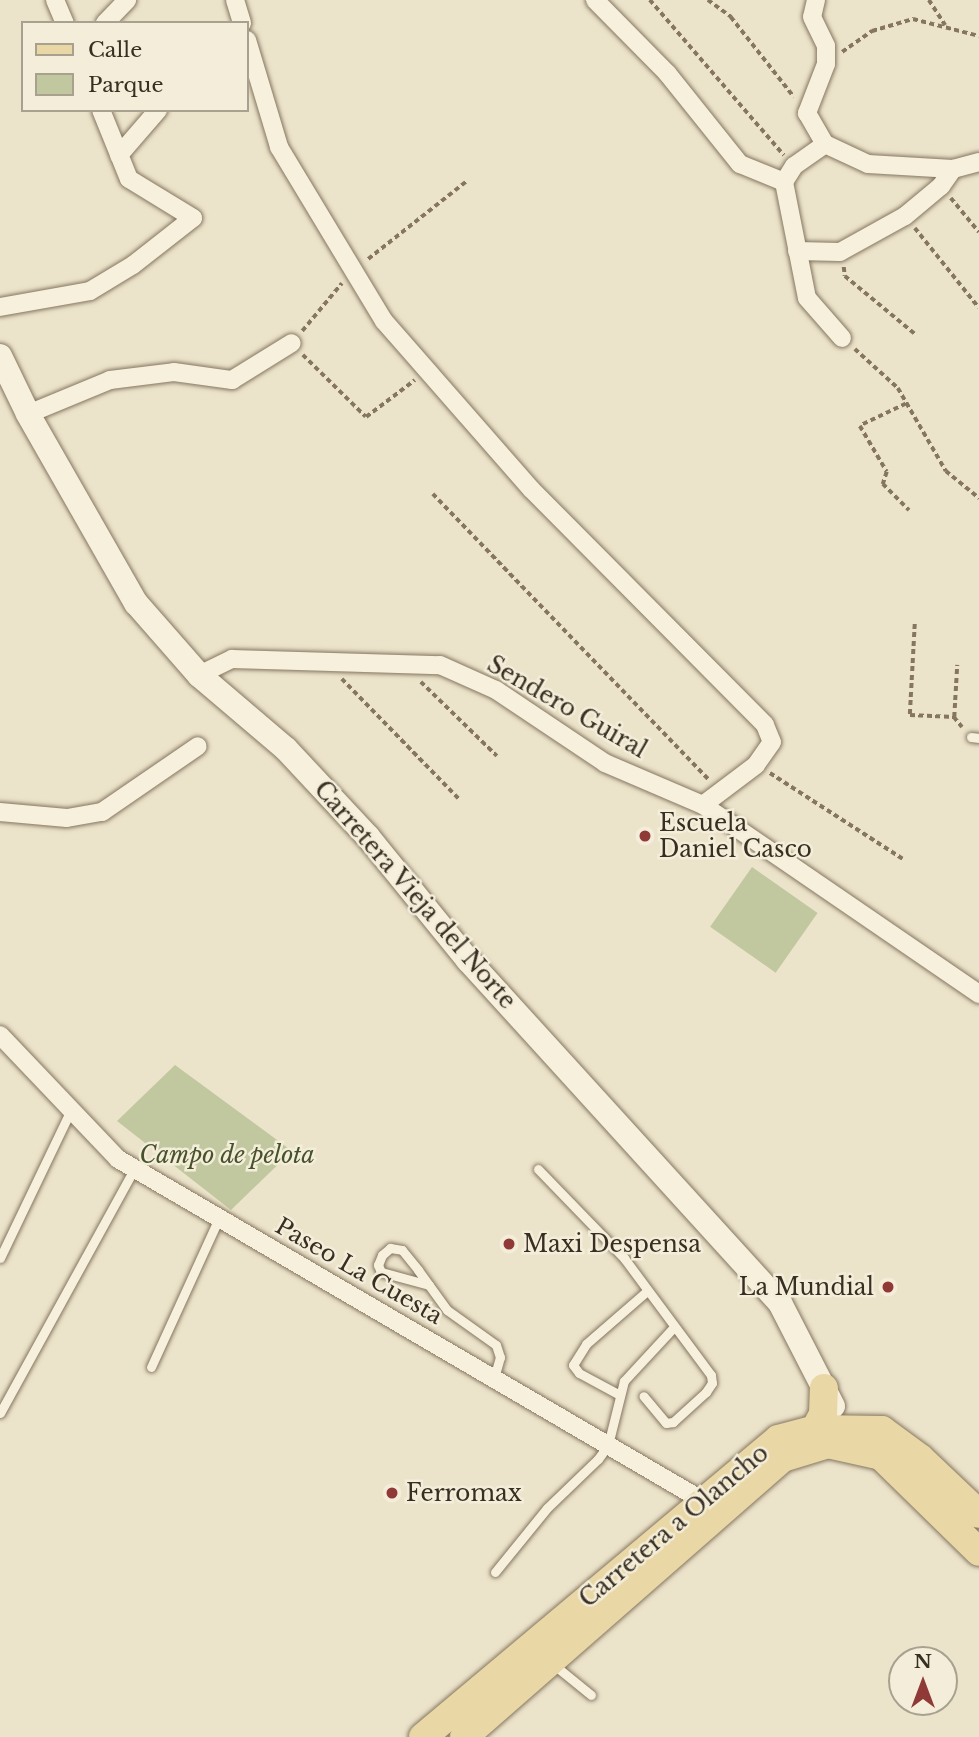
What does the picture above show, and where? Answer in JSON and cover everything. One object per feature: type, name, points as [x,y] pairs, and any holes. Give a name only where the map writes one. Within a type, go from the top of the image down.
[{"type":"main road","points":[[815,1429],[823,1414],[824,1388]]},
{"type":"main road","name":"Carretera a Olancho","points":[[464,1737],[712,1507],[778,1439],[815,1429],[845,1427],[882,1430],[920,1458],[979,1514]]},
{"type":"main road","name":"Carretera a Olancho","points":[[423,1737],[712,1507],[783,1458],[828,1444],[881,1456],[979,1552]]},
{"type":"street","points":[[55,0],[64,21]]},
{"type":"street","points":[[107,21],[127,0]]},
{"type":"street","points":[[595,0],[667,73],[740,164],[784,182]]},
{"type":"street","points":[[816,0],[812,17],[826,46],[826,64],[807,113],[825,144],[868,164],[953,169],[979,162]]},
{"type":"street","points":[[248,43],[279,147],[384,321],[531,489],[765,725],[772,742],[756,765],[703,805]]},
{"type":"street","points":[[0,307],[90,291],[133,265],[192,218],[129,179],[102,112]]},
{"type":"street","points":[[119,155],[156,112]]},
{"type":"street","points":[[825,144],[794,166],[784,182],[807,298],[842,338]]},
{"type":"street","points":[[797,251],[840,252],[905,216],[941,186],[953,169]]},
{"type":"street","points":[[28,414],[110,380],[174,372],[232,380],[292,343]]},
{"type":"street","name":"Carretera Vieja del Norte","points":[[0,356],[28,414],[135,603],[198,674],[295,759],[368,837],[468,960],[780,1303],[845,1427]]},
{"type":"street","name":"Sendero Guiral","points":[[198,674],[232,659],[400,661],[440,665],[496,690],[605,763],[703,805],[979,994]]},
{"type":"street","points":[[0,812],[67,818],[102,813],[198,746]]},
{"type":"street","name":"Paseo La Cuesta","points":[[0,1035],[118,1159],[712,1507]]},
{"type":"lane","points":[[0,1258],[71,1110]]},
{"type":"lane","points":[[0,1413],[134,1169]]},
{"type":"lane","points":[[538,1169],[624,1258],[712,1383],[673,1422],[666,1423],[643,1396]]},
{"type":"lane","points":[[151,1367],[219,1218]]},
{"type":"lane","points":[[429,1285],[395,1279],[381,1272],[378,1265],[382,1255],[390,1248],[402,1250],[429,1285],[447,1310],[496,1345],[500,1357],[494,1378]]},
{"type":"lane","points":[[618,1394],[573,1365],[586,1344],[648,1291]]},
{"type":"lane","points":[[495,1572],[608,1445],[618,1394],[674,1327]]},
{"type":"lane","points":[[550,1660],[591,1695]]},
{"type":"path","points":[[650,0],[794,166]]},
{"type":"path","points":[[708,0],[730,17],[807,113]]},
{"type":"path","points":[[929,0],[945,25]]},
{"type":"path","points":[[826,64],[872,31],[913,19],[945,25],[979,36]]},
{"type":"path","points":[[427,370],[366,417],[292,343],[354,270],[468,180]]},
{"type":"path","points":[[941,186],[979,232]]},
{"type":"path","points":[[905,216],[979,308]]},
{"type":"path","points":[[840,252],[845,276],[915,334]]},
{"type":"path","points":[[842,338],[898,388],[946,471],[979,498]]},
{"type":"path","points":[[906,404],[860,426],[887,472],[883,484],[909,510]]},
{"type":"path","points":[[433,494],[721,791]]},
{"type":"path","points":[[915,624],[909,715],[954,717],[975,737]]},
{"type":"path","points":[[324,660],[461,801]]},
{"type":"path","points":[[400,661],[497,756]]},
{"type":"path","points":[[954,717],[957,665]]},
{"type":"path","points":[[756,765],[903,859]]},
{"type":"green space","points":[[752,867],[818,913],[776,973],[710,927]]},
{"type":"green space","name":"Campo de pelota","points":[[175,1065],[292,1151],[231,1210],[117,1121]]},
{"type":"place","name":"Escuela Daniel Casco","points":[[645,836]]},
{"type":"place","name":"Maxi Despensa","points":[[509,1244]]},
{"type":"place","name":"La Mundial","points":[[888,1287]]},
{"type":"place","name":"Ferromax","points":[[392,1493]]}]
